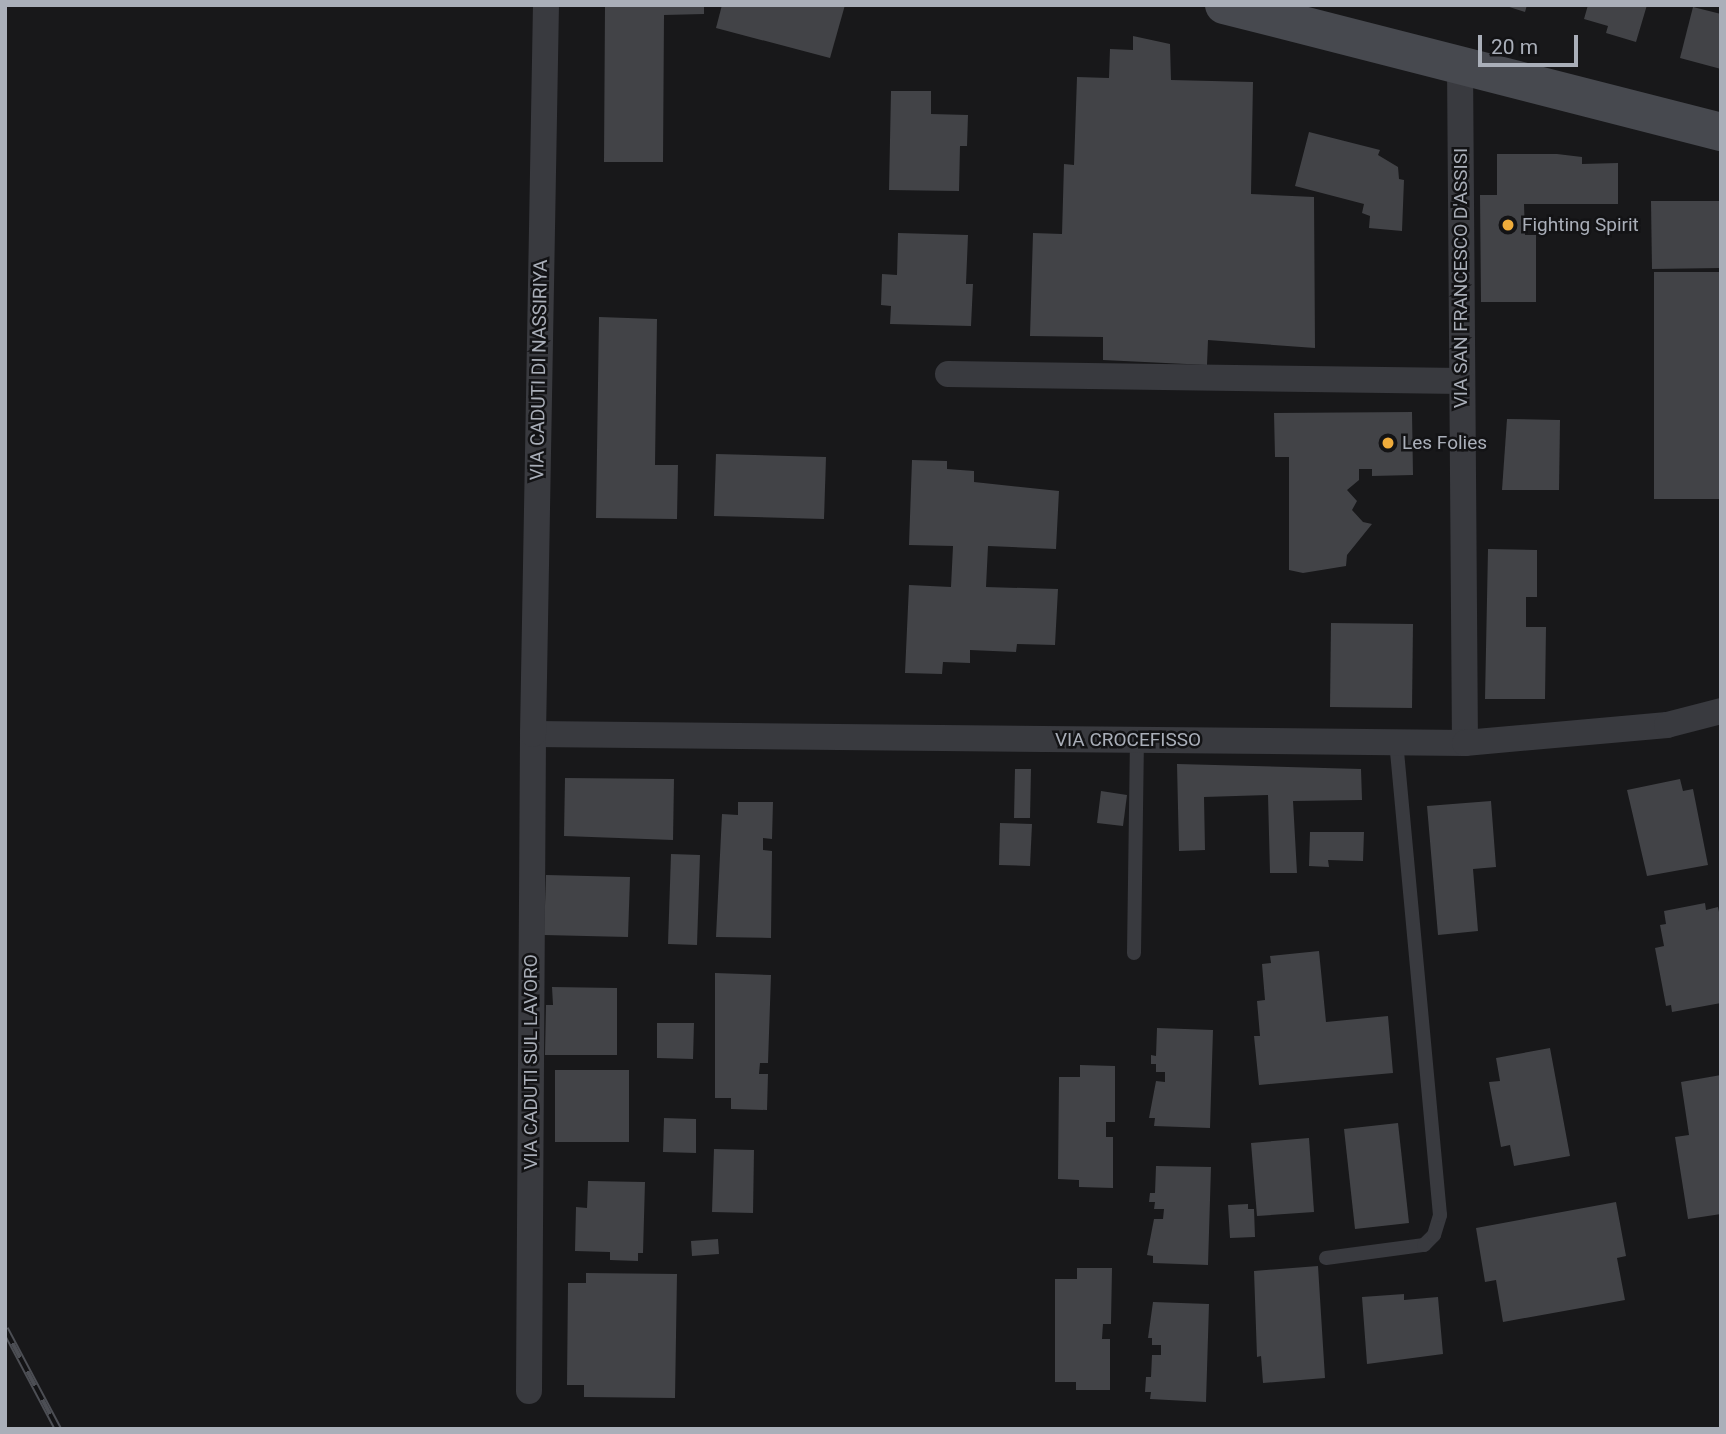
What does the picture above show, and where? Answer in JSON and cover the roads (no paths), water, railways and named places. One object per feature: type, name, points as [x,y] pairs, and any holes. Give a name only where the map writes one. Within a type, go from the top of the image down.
[{"type":"street","name":"VIA CADUTI DI NASSIRIYA","points":[[533,734],[546,5]]},
{"type":"street","points":[[1224,5],[1721,132]]},
{"type":"street","name":"VIA SAN FRANCESCO D'ASSISI","points":[[1460,65],[1465,743]]},
{"type":"street","points":[[948,374],[1462,381]]},
{"type":"street","name":"VIA CROCEFISSO","points":[[533,734],[1465,743],[1667,725],[1721,712]]},
{"type":"street","name":"VIA CADUTI SUL LAVORO","points":[[528,1391],[533,734]]},
{"type":"lane","points":[[1134,953],[1137,740]]},
{"type":"lane","points":[[1326,1258],[1424,1245],[1434,1236],[1440,1215],[1396,742]]},
{"type":"railway","points":[[5,1329],[58,1429]]},
{"type":"place","name":"Fighting Spirit","points":[[1508,225]]},
{"type":"place","name":"Les Folies","points":[[1388,443]]}]
